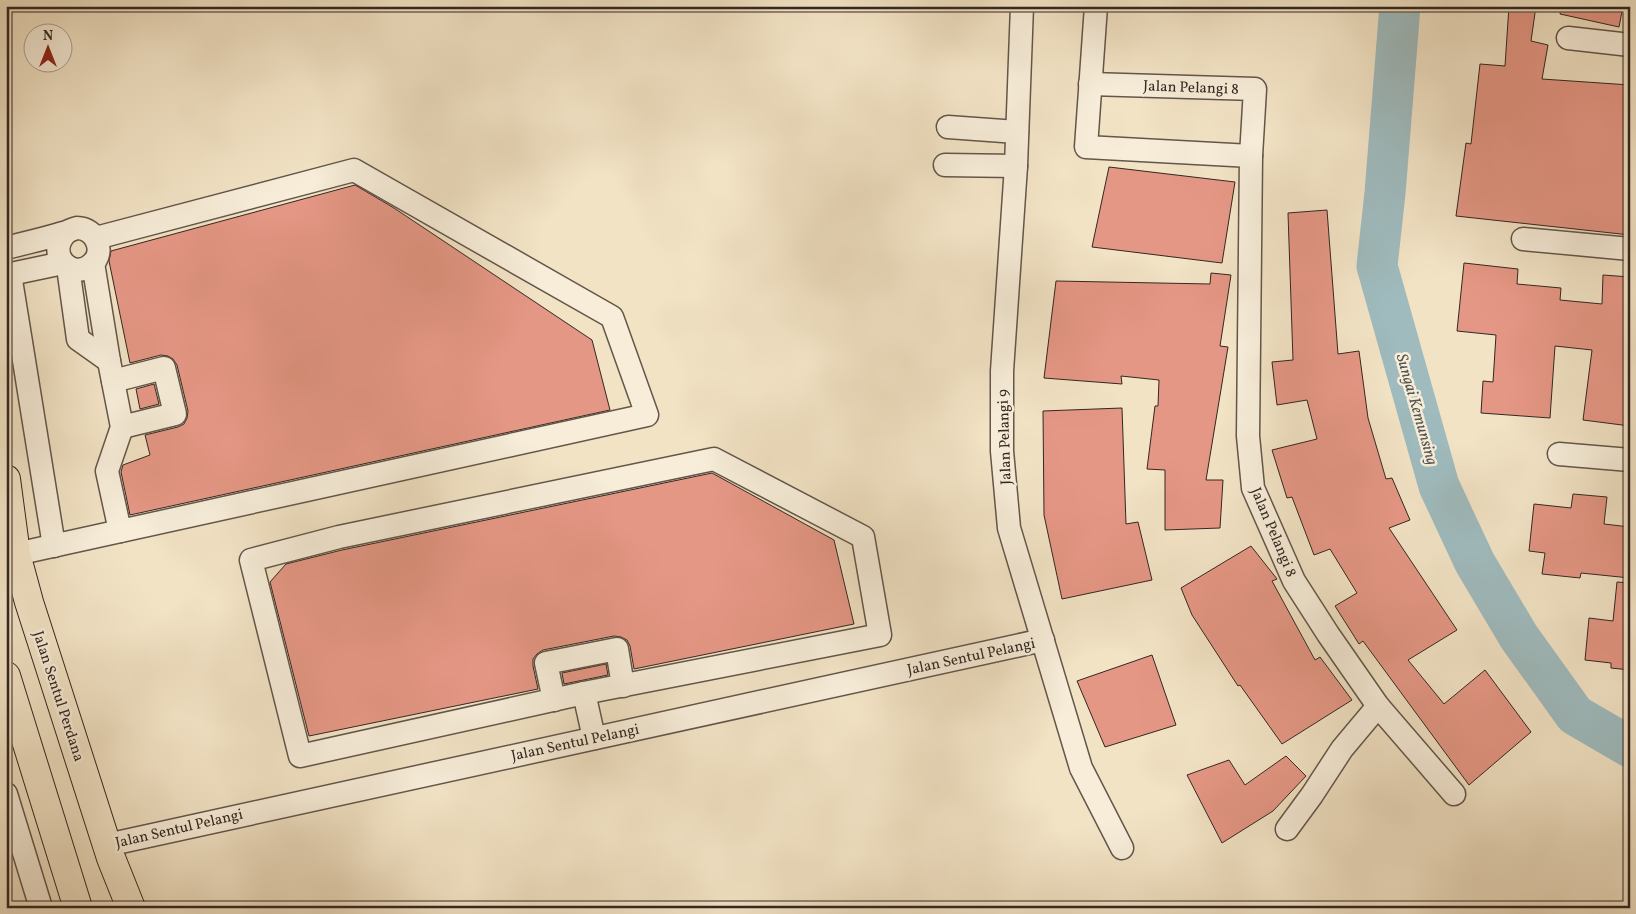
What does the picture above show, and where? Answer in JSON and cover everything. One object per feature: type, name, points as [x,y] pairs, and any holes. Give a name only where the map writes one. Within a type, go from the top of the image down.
[{"type":"main road","name":"Jalan Sentul Perdana","points":[[6,479],[16,554],[29,602],[107,845],[131,908]]},
{"type":"main road","points":[[6,676],[78,908]]},
{"type":"street","name":"Jalan Pelangi 9","points":[[1022,6],[1016,166],[1002,372],[1002,450],[1009,528],[1081,768],[1122,848]]},
{"type":"street","points":[[1096,6],[1086,147],[1251,156]]},
{"type":"street","points":[[1568,38],[1630,45]]},
{"type":"street","name":"Jalan Pelangi 8","points":[[1090,84],[1255,89],[1251,156],[1248,436],[1253,488],[1294,581],[1328,634],[1378,706],[1454,794]]},
{"type":"street","points":[[948,127],[1017,132]]},
{"type":"street","points":[[945,165],[1016,166]]},
{"type":"street","points":[[16,554],[647,415],[612,317],[354,170],[96,238]]},
{"type":"street","points":[[6,248],[66,233],[78,228],[91,233],[96,238],[99,251],[93,263],[82,269],[66,265],[8,275],[54,546]]},
{"type":"street","points":[[66,233],[59,242],[58,253],[66,265],[78,339],[111,371],[164,368],[175,414],[122,427]]},
{"type":"street","points":[[1523,239],[1630,249]]},
{"type":"street","points":[[93,263],[122,427],[107,471],[120,531]]},
{"type":"street","points":[[1560,454],[1630,460]]},
{"type":"street","points":[[714,459],[863,538],[880,635],[624,686],[584,693],[300,756],[251,560],[339,537],[714,459]]},
{"type":"street","name":"Jalan Sentul Pelangi","points":[[107,845],[1043,640]]},
{"type":"street","points":[[554,700],[546,663],[617,649],[624,686]]},
{"type":"street","points":[[584,693],[594,738]]},
{"type":"street","points":[[1287,829],[1342,749],[1378,706]]},
{"type":"street","points":[[6,794],[41,908]]},
{"type":"building","points":[[1509,6],[1536,6],[1531,41],[1548,45],[1542,79],[1630,85],[1630,235],[1456,216],[1466,143],[1471,144],[1480,64],[1505,66]]},
{"type":"building","points":[[1561,6],[1623,6],[1619,27],[1560,14]]},
{"type":"building","points":[[1109,167],[1235,182],[1222,263],[1092,247]]},
{"type":"building","points":[[355,185],[394,208],[592,340],[610,410],[130,515],[121,472],[123,465],[150,455],[145,435],[184,424],[188,411],[177,365],[173,359],[161,355],[130,363],[109,261],[111,251]]},
{"type":"building","points":[[1327,210],[1338,354],[1359,351],[1368,418],[1386,479],[1392,478],[1410,520],[1389,528],[1457,630],[1408,660],[1444,704],[1485,670],[1531,732],[1469,785],[1363,641],[1359,644],[1335,606],[1357,593],[1330,549],[1314,555],[1292,497],[1287,498],[1272,450],[1317,439],[1307,400],[1277,405],[1272,362],[1293,360],[1288,213]]},
{"type":"building","points":[[1464,263],[1518,269],[1517,284],[1561,288],[1560,300],[1602,304],[1603,275],[1630,277],[1630,426],[1583,420],[1592,350],[1555,346],[1550,418],[1481,413],[1483,381],[1493,382],[1496,335],[1457,331]]},
{"type":"building","points":[[1211,273],[1231,275],[1220,346],[1228,347],[1206,480],[1223,480],[1220,528],[1165,530],[1165,470],[1147,469],[1155,406],[1158,406],[1159,380],[1121,376],[1122,384],[1044,378],[1056,281],[1210,284]]},
{"type":"building","points":[[154,384],[159,404],[140,409],[136,389]]},
{"type":"building","points":[[1122,408],[1126,524],[1138,522],[1152,580],[1062,599],[1044,515],[1043,411]]},
{"type":"building","points":[[712,473],[834,540],[854,624],[634,669],[630,646],[627,640],[621,637],[614,636],[543,650],[533,659],[538,689],[309,736],[270,582],[286,564],[342,550]]},
{"type":"building","points":[[1573,494],[1607,497],[1604,524],[1630,527],[1630,578],[1581,573],[1580,578],[1542,574],[1545,553],[1529,551],[1534,504],[1571,508]]},
{"type":"building","points":[[1251,546],[1277,579],[1272,581],[1315,660],[1320,657],[1352,700],[1282,744],[1240,685],[1238,686],[1192,615],[1181,588]]},
{"type":"building","points":[[1617,582],[1630,583],[1630,670],[1611,668],[1611,663],[1585,660],[1589,618],[1613,621]]},
{"type":"building","points":[[1152,655],[1176,725],[1105,747],[1077,681]]},
{"type":"building","points":[[606,664],[608,675],[564,684],[562,673]]},
{"type":"building","points":[[1286,756],[1306,776],[1273,811],[1222,843],[1187,775],[1229,760],[1245,785]]},
{"type":"waterway","name":"Sungai Kemunsing","points":[[1400,6],[1385,193],[1377,266],[1439,486],[1475,563],[1519,637],[1575,715],[1630,747]]}]
